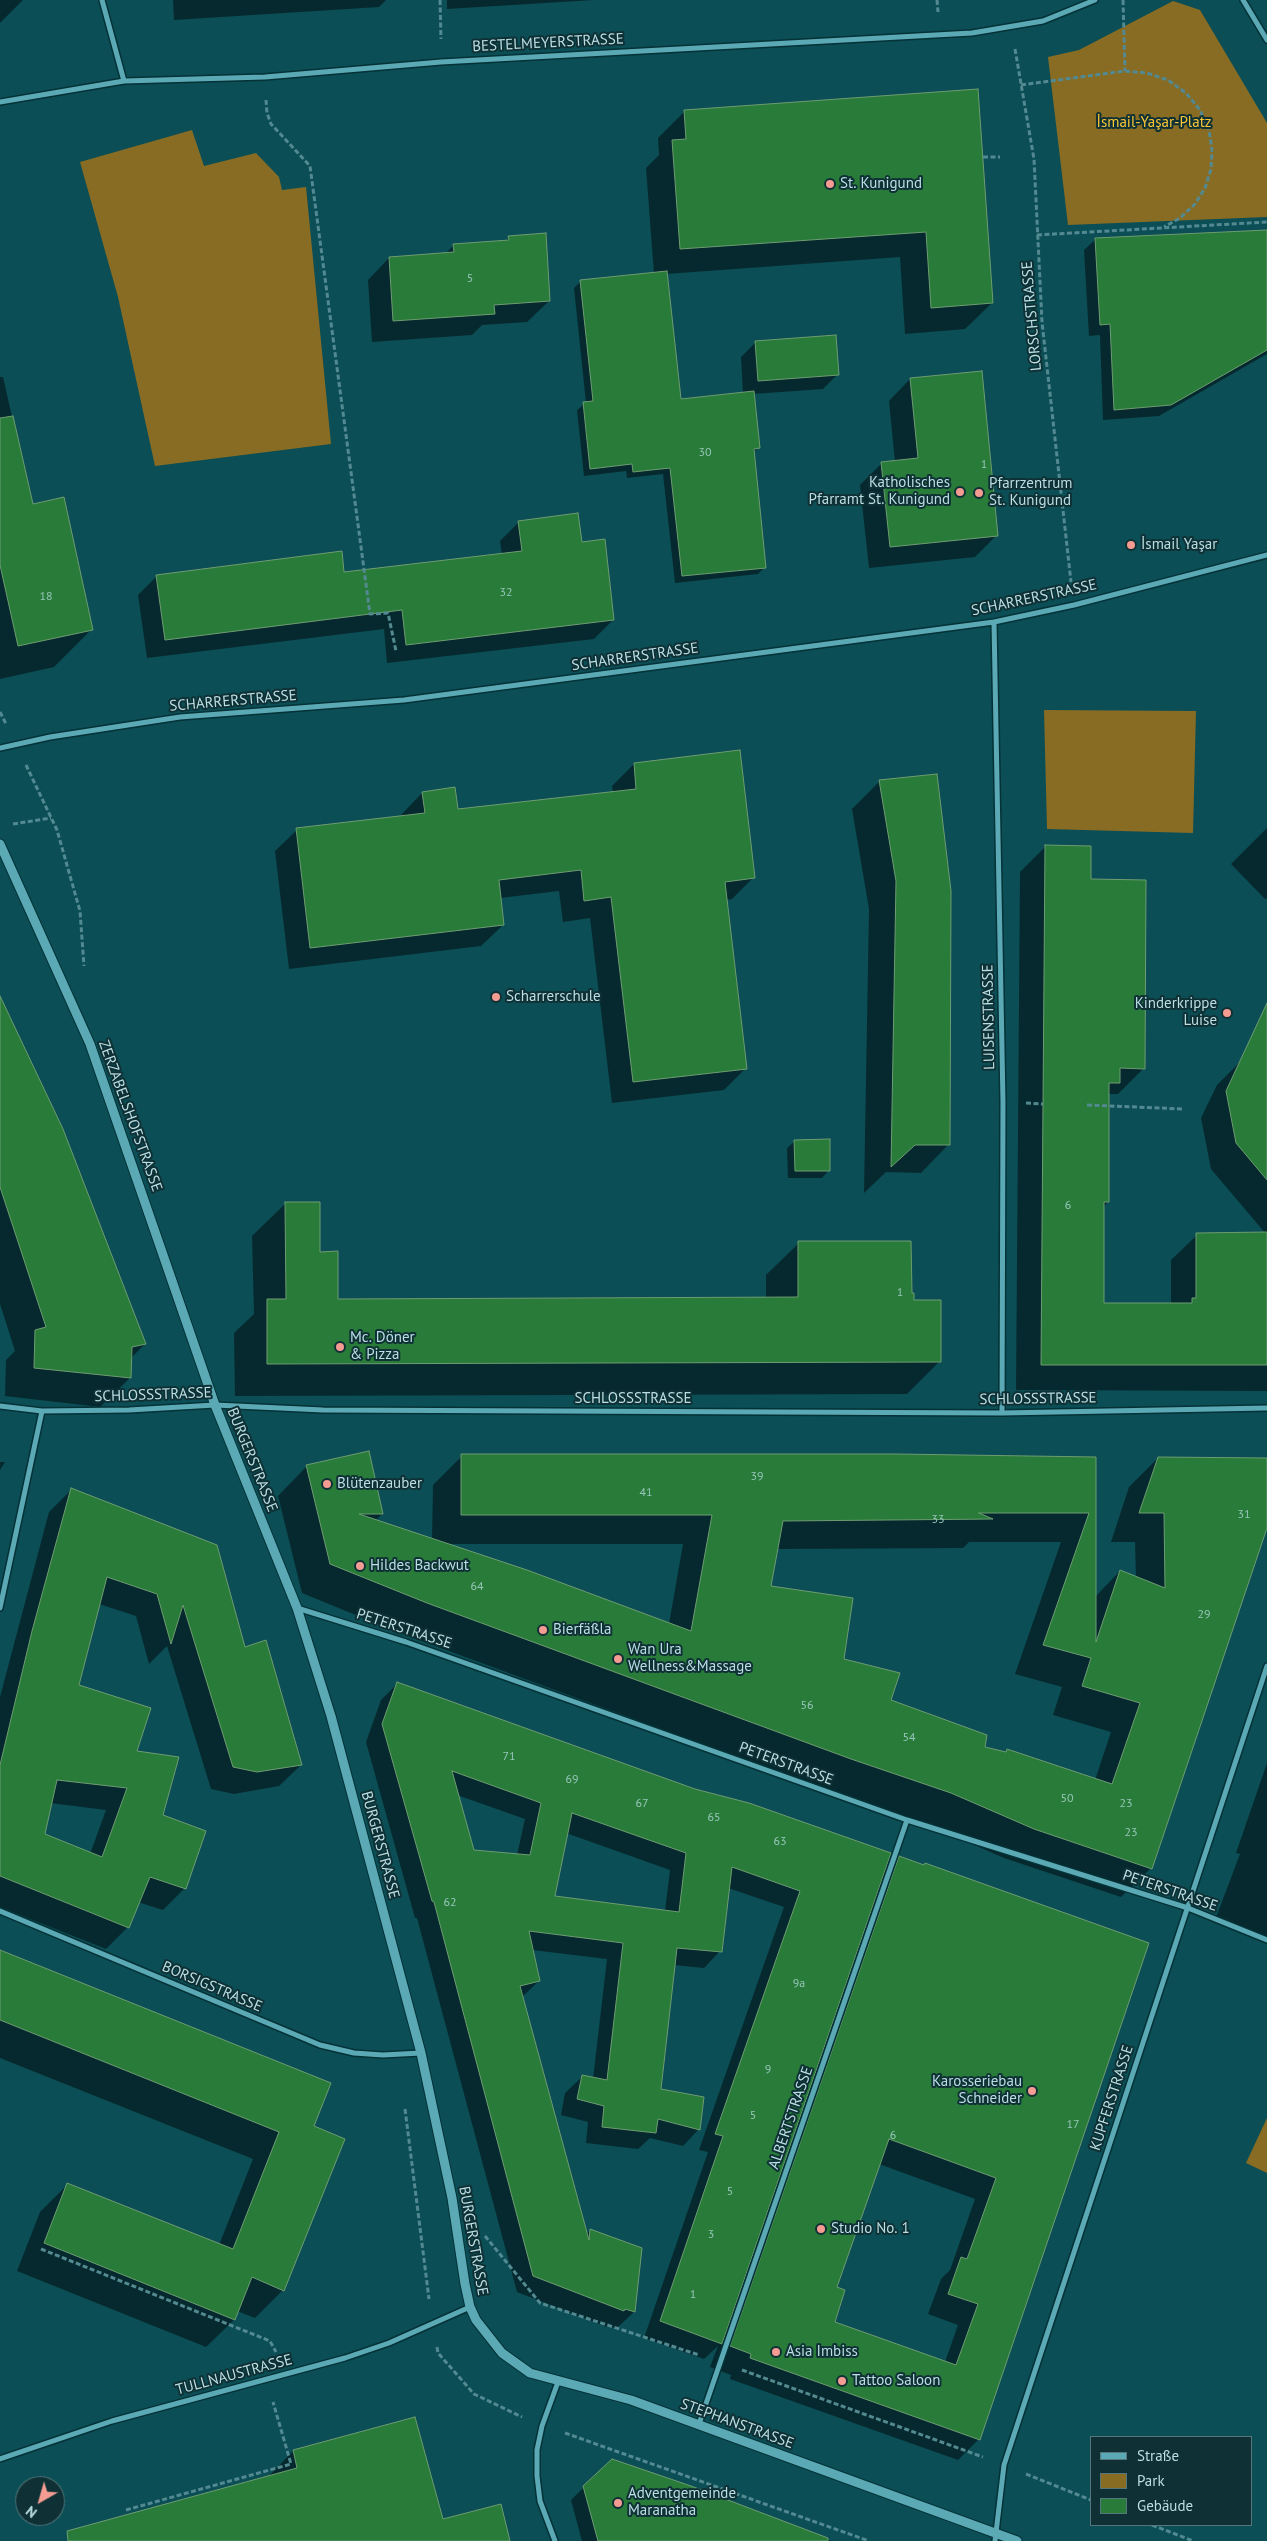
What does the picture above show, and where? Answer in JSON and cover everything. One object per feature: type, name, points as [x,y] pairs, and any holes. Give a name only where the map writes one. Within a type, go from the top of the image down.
[{"type":"street","points":[[102,0],[124,81]]},
{"type":"street","name":"BESTELMEYERSTRASSE","points":[[0,102],[124,81],[265,77],[441,62],[816,40],[941,35],[1043,22],[1095,0]]},
{"type":"street","points":[[1243,0],[1267,40]]},
{"type":"street","name":"SCHARRERSTRASSE","points":[[0,748],[50,737],[180,717],[404,700],[994,622],[1074,605],[1267,555]]},
{"type":"street","name":"LUISENSTRASSE","points":[[994,622],[1002,1103],[1002,1413]]},
{"type":"street","name":"ZERZABELSHOFSTRASSE","points":[[0,844],[90,1044],[215,1405]]},
{"type":"street","name":"SCHLOSSSTRASSE","points":[[0,1406],[42,1411],[129,1410],[215,1405],[323,1410],[1002,1413],[1267,1408]]},
{"type":"street","name":"BURGERSTRASSE","points":[[215,1405],[297,1608],[331,1716],[421,2053],[452,2198],[470,2307]]},
{"type":"street","points":[[0,1608],[42,1411]]},
{"type":"street","name":"PETERSTRASSE","points":[[297,1608],[406,1642],[907,1820],[1188,1908],[1267,1940]]},
{"type":"street","name":"KUPFERSTRASSE","points":[[995,2537],[1004,2465],[1267,1666]]},
{"type":"street","name":"ALBERTSTRASSE","points":[[700,2424],[907,1820]]},
{"type":"street","name":"BORSIGSTRASSE","points":[[0,1912],[320,2046],[354,2053],[383,2055],[421,2053]]},
{"type":"street","name":"TULLNAUSTRASSE","points":[[0,2459],[112,2421],[389,2343],[470,2307]]},
{"type":"street","name":"STEPHANSTRASSE","points":[[470,2307],[484,2332],[502,2353],[530,2373],[631,2400],[700,2424],[995,2537],[1017,2541]]},
{"type":"street","points":[[555,2541],[540,2501],[537,2450],[542,2426],[558,2382]]},
{"type":"path","points":[[440,0],[441,62]]},
{"type":"path","points":[[1123,0],[1125,71]]},
{"type":"path","name":"LORSCHSTRASSE","points":[[1010,26],[1034,159],[1042,322],[1074,605]]},
{"type":"path","points":[[1021,85],[1125,71],[1147,72],[1168,80],[1186,93],[1200,110],[1209,130],[1212,150],[1211,169],[1205,188],[1195,204],[1180,218],[1164,227]]},
{"type":"path","points":[[265,77],[267,113],[271,124],[310,166],[370,614],[388,614],[396,652]]},
{"type":"path","points":[[983,156],[1000,157]]},
{"type":"path","points":[[1037,235],[1267,222]]},
{"type":"path","points":[[0,712],[57,830],[80,911],[84,968]]},
{"type":"path","points":[[8,824],[51,818]]},
{"type":"path","points":[[1087,1106],[1183,1109]]},
{"type":"path","points":[[482,2234],[540,2303],[720,2362],[1004,2465],[1090,2500]]},
{"type":"path","points":[[41,2249],[270,2341]]},
{"type":"path","points":[[126,2510],[291,2464],[266,2379]]},
{"type":"path","points":[[1154,2526],[1192,2541]]},
{"type":"green space","name":"İsmail-Yaşar-Platz","points":[[1173,1],[1200,10],[1267,123],[1267,217],[1068,225],[1048,57],[1079,50]]},
{"type":"green space","points":[[192,130],[204,166],[256,153],[279,177],[282,190],[306,187],[331,444],[155,466],[118,297],[80,162]]},
{"type":"green space","points":[[1044,710],[1196,711],[1193,833],[1047,829]]},
{"type":"green space","points":[[1267,2118],[1267,2173],[1246,2163]]},
{"type":"building","name":"St. Kunigund","points":[[978,89],[993,303],[931,308],[926,232],[680,249],[672,140],[686,139],[684,110]]},
{"type":"building","points":[[1267,230],[1267,350],[1171,405],[1114,410],[1110,324],[1100,325],[1095,238]]},
{"type":"building","points":[[546,233],[550,301],[494,305],[495,314],[393,321],[389,257],[454,252],[453,244],[509,240],[508,236]]},
{"type":"building","points":[[667,271],[681,399],[754,391],[760,448],[754,449],[766,568],[682,576],[670,468],[633,472],[632,464],[590,469],[583,402],[593,401],[580,280]]},
{"type":"building","points":[[836,335],[839,375],[758,381],[755,341]]},
{"type":"building","points":[[982,371],[998,536],[890,547],[881,462],[918,458],[910,378]]},
{"type":"building","points":[[13,416],[33,504],[64,497],[93,630],[18,646],[0,565],[0,418]]},
{"type":"building","points":[[578,513],[582,542],[605,539],[614,620],[406,645],[402,610],[165,640],[156,575],[342,551],[344,572],[522,551],[518,521]]},
{"type":"building","points":[[740,750],[755,878],[725,882],[747,1069],[633,1082],[611,897],[584,901],[581,870],[499,880],[504,925],[310,948],[296,828],[425,813],[422,792],[455,787],[458,809],[636,789],[634,763]]},
{"type":"building","points":[[937,774],[951,891],[950,1145],[915,1145],[891,1167],[896,881],[879,780]]},
{"type":"building","points":[[1045,845],[1091,846],[1091,879],[1146,880],[1145,1069],[1120,1068],[1120,1083],[1109,1083],[1109,1202],[1104,1202],[1104,1303],[1192,1303],[1192,1298],[1196,1298],[1196,1233],[1267,1232],[1267,1365],[1041,1365]]},
{"type":"building","points":[[0,996],[63,1129],[146,1344],[132,1347],[131,1378],[34,1368],[35,1330],[46,1327],[0,1187]]},
{"type":"building","points":[[1267,1003],[1267,1180],[1236,1143],[1226,1091]]},
{"type":"building","points":[[830,1139],[830,1171],[795,1171],[794,1140]]},
{"type":"building","points":[[285,1202],[320,1202],[320,1252],[338,1251],[338,1299],[798,1297],[798,1241],[911,1241],[912,1293],[914,1293],[914,1300],[941,1300],[941,1362],[267,1364],[267,1299],[286,1299]]},
{"type":"building","points":[[369,1451],[383,1514],[359,1514],[527,1570],[691,1631],[712,1515],[461,1515],[461,1454],[896,1454],[1096,1457],[1096,1642],[1120,1570],[1165,1588],[1164,1513],[1139,1513],[1158,1457],[1267,1458],[1267,1528],[1152,1869],[1034,1829],[951,1793],[851,1759],[427,1603],[330,1564],[306,1465]],"holes":[[[979,1513],[1089,1513],[1043,1645],[1091,1658],[1082,1686],[1140,1703],[1112,1784],[1007,1749],[1006,1752],[985,1747],[987,1735],[891,1700],[900,1673],[844,1659],[853,1598],[771,1586],[783,1521],[993,1519]]]},
{"type":"building","points":[[71,1488],[217,1545],[245,1647],[266,1640],[302,1765],[257,1772],[233,1767],[183,1605],[171,1644],[157,1594],[107,1577],[79,1685],[151,1708],[137,1751],[179,1757],[163,1815],[206,1831],[186,1889],[150,1877],[129,1928],[0,1876],[0,1765],[32,1631]],"holes":[[[57,1780],[127,1788],[102,1857],[45,1834]]]},
{"type":"building","points":[[397,1682],[695,1789],[749,1803],[891,1853],[722,2344],[660,2321],[723,2136],[715,2134],[800,1891],[732,1867],[722,1952],[677,1948],[661,2089],[704,2097],[700,2130],[658,2119],[656,2133],[602,2127],[604,2106],[577,2099],[582,2075],[607,2080],[623,1943],[529,1931],[540,1981],[520,1986],[589,2240],[590,2229],[642,2248],[635,2312],[625,2309],[624,2311],[533,2276],[434,1902],[432,1901],[382,1724]],"holes":[[[452,1771],[541,1803],[530,1855],[474,1850]],[[572,1813],[686,1853],[679,1912],[555,1896]]]},
{"type":"building","points":[[899,1856],[924,1865],[925,1863],[1149,1943],[980,2440],[750,2358],[751,2354],[730,2346]],"holes":[[[889,2139],[996,2178],[967,2259],[961,2257],[948,2294],[978,2304],[956,2365],[835,2322],[845,2290],[837,2287]]]},
{"type":"building","points":[[0,1950],[331,2083],[314,2126],[345,2139],[284,2291],[252,2277],[235,2320],[44,2243],[67,2183],[233,2249],[279,2132],[0,2020]]},
{"type":"building","points":[[415,2417],[443,2519],[501,2504],[510,2541],[68,2541],[67,2531],[297,2468],[293,2450]]},
{"type":"building","points":[[612,2459],[691,2486],[828,2538],[828,2541],[598,2541],[583,2486]]},
{"type":"place","name":"St. Kunigund","points":[[830,184]]},
{"type":"place","name":"Katholisches Pfarramt St. Kunigund","points":[[960,492]]},
{"type":"place","name":"Pfarrzentrum St. Kunigund","points":[[979,493]]},
{"type":"place","name":"İsmail Yaşar","points":[[1131,545]]},
{"type":"place","name":"Scharrerschule","points":[[496,997]]},
{"type":"place","name":"Kinderkrippe Luise","points":[[1227,1013]]},
{"type":"place","name":"Mc. Döner & Pizza","points":[[340,1347]]},
{"type":"place","name":"Blütenzauber","points":[[327,1484]]},
{"type":"place","name":"Hildes Backwut","points":[[360,1566]]},
{"type":"place","name":"Bierfäßla","points":[[543,1630]]},
{"type":"place","name":"Wan Ura Wellness&Massage","points":[[618,1659]]},
{"type":"place","name":"Karosseriebau Schneider","points":[[1032,2091]]},
{"type":"place","name":"Studio No. 1","points":[[821,2229]]},
{"type":"place","name":"Asia Imbiss","points":[[776,2352]]},
{"type":"place","name":"Tattoo Saloon","points":[[842,2381]]},
{"type":"place","name":"Adventgemeinde Maranatha","points":[[618,2503]]}]
